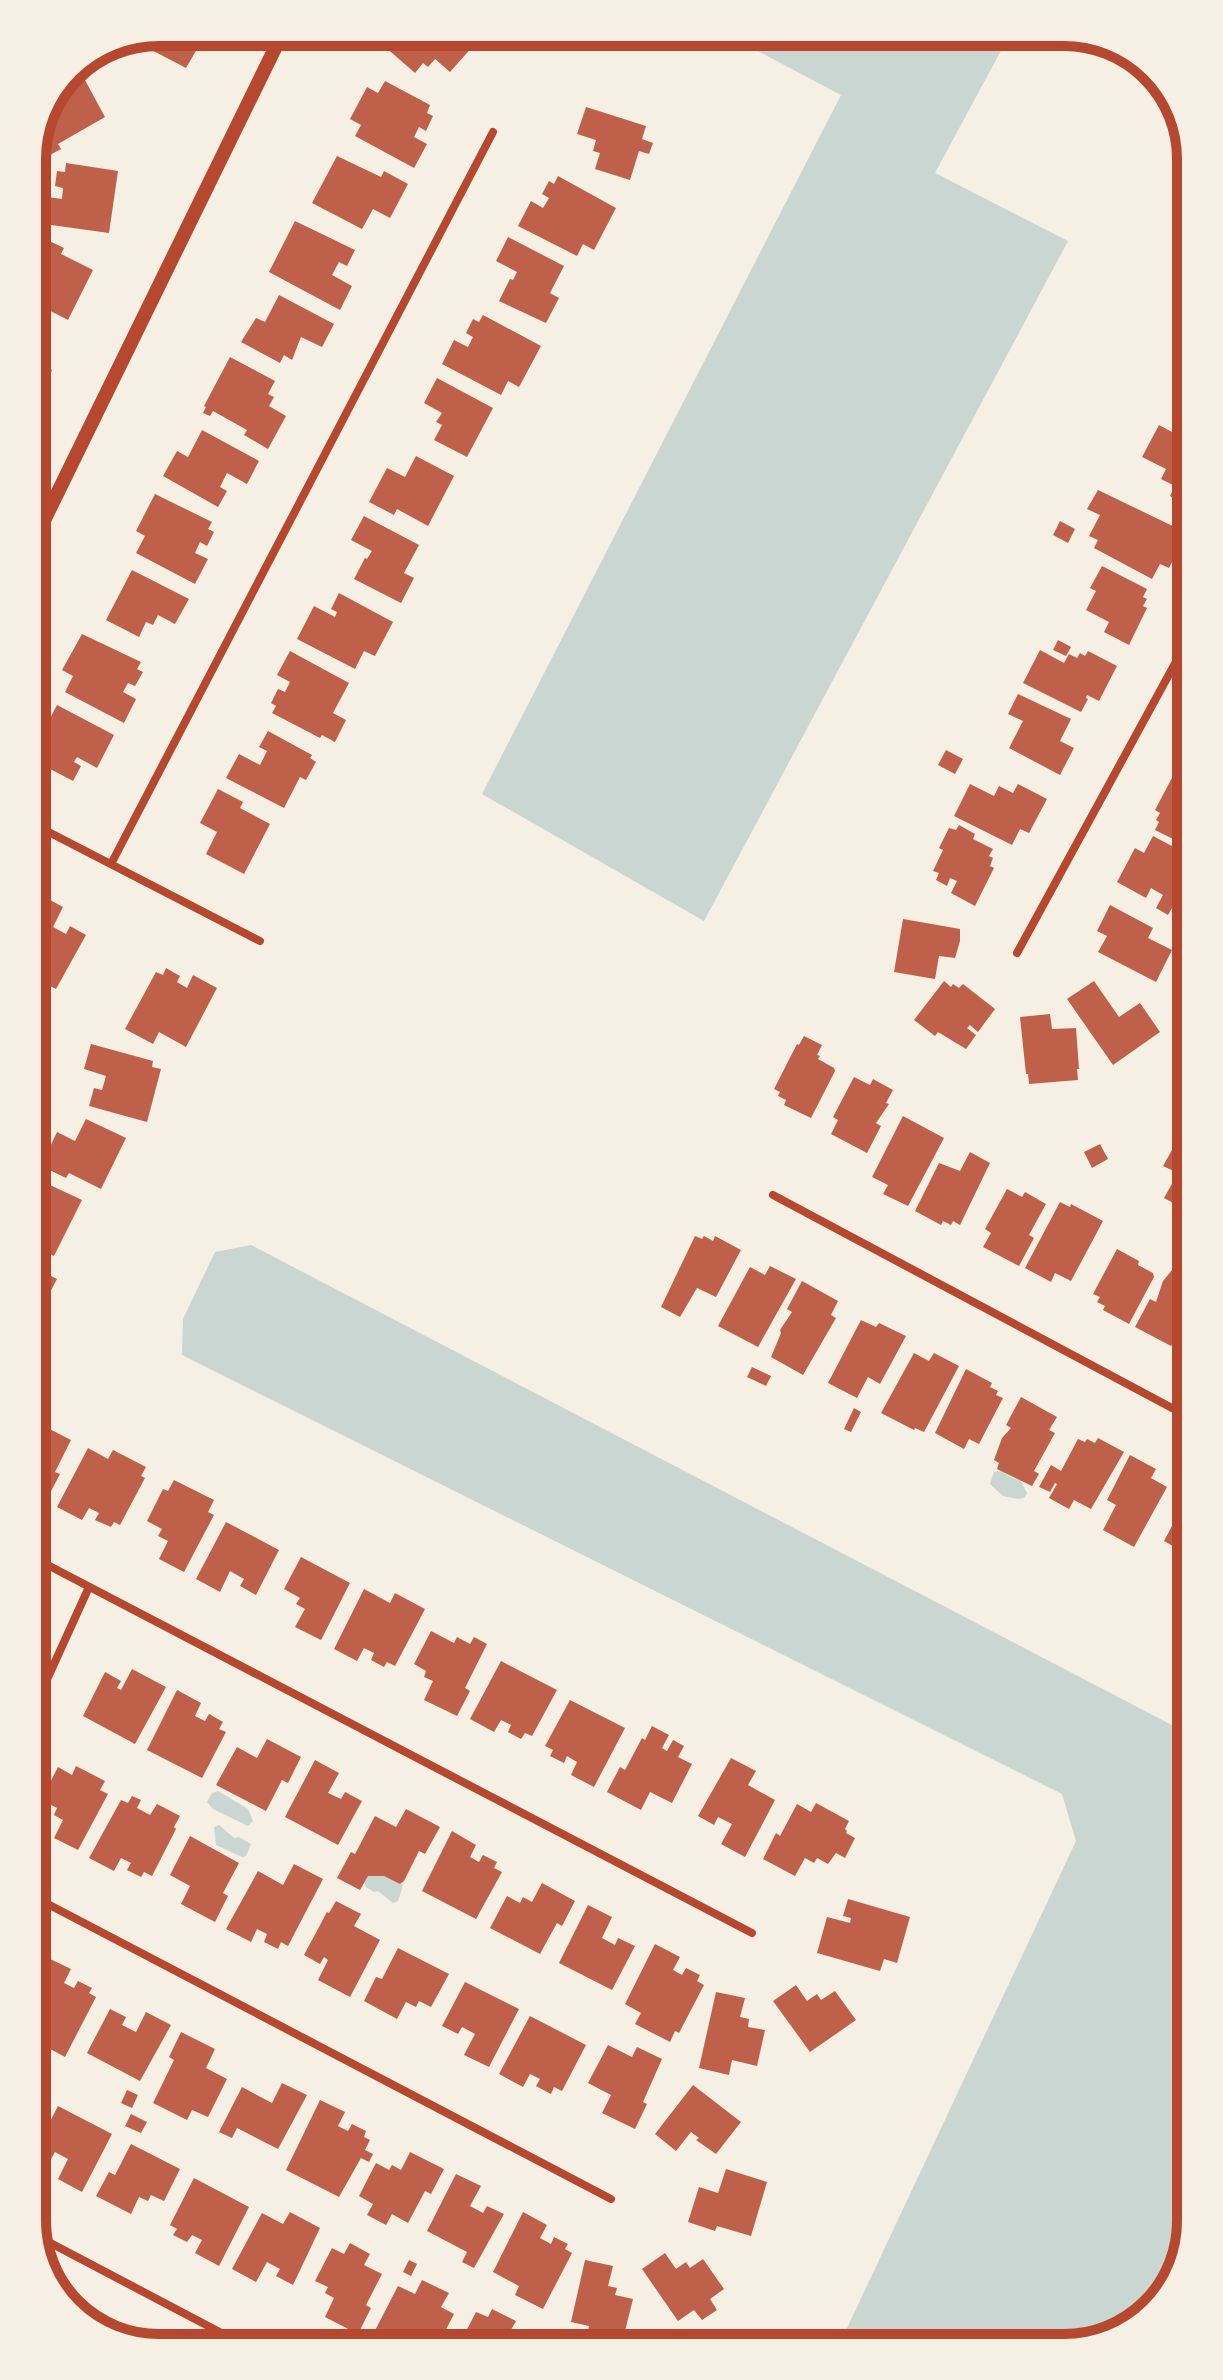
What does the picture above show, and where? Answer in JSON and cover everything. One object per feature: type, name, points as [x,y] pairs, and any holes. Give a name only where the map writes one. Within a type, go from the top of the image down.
[{"type":"street","points":[[46,516],[276,46]]},
{"type":"street","points":[[111,864],[493,132]]},
{"type":"street","points":[[1017,953],[1177,660]]},
{"type":"street","points":[[46,831],[260,941]]},
{"type":"street","points":[[773,1195],[1177,1411]]},
{"type":"street","points":[[46,1564],[752,1933]]},
{"type":"street","points":[[46,1682],[89,1587]]},
{"type":"street","points":[[46,1903],[611,2199]]},
{"type":"street","points":[[48,2242],[223,2334]]},
{"type":"shaded area","points":[[748,46],[1003,46],[935,173],[1068,241],[704,921],[482,794],[841,95]]},
{"type":"shaded area","points":[[251,1245],[1177,1728],[1176,2236],[1158,2284],[1138,2306],[1120,2319],[1086,2332],[844,2334],[1076,1841],[1062,1794],[182,1355],[183,1319],[215,1252]]},
{"type":"shaded area","points":[[1002,1471],[1020,1480],[1027,1493],[1024,1498],[1003,1496],[990,1484],[994,1472]]},
{"type":"shaded area","points":[[218,1791],[248,1809],[253,1821],[248,1826],[213,1809],[207,1802],[212,1793]]},
{"type":"shaded area","points":[[219,1825],[234,1838],[239,1837],[251,1844],[246,1856],[216,1845],[214,1827]]},
{"type":"shaded area","points":[[368,1876],[384,1876],[403,1885],[398,1901],[393,1903],[378,1891],[366,1887],[364,1882]]},
{"type":"building","points":[[199,46],[186,68],[146,47]]},
{"type":"building","points":[[384,46],[473,46],[450,72],[435,59],[428,67],[423,63],[415,73]]},
{"type":"building","points":[[83,76],[105,117],[58,144],[61,149],[46,157],[50,130],[58,109],[69,90]]},
{"type":"building","points":[[385,81],[430,105],[427,113],[433,116],[426,131],[419,127],[414,137],[427,144],[414,168],[355,136],[361,125],[350,119],[367,87],[378,93]]},
{"type":"building","points":[[586,107],[646,126],[642,139],[653,143],[649,154],[639,151],[630,180],[595,169],[600,153],[593,151],[596,140],[577,134]]},
{"type":"building","points":[[337,156],[381,177],[384,171],[408,184],[390,218],[373,209],[362,229],[312,203]]},
{"type":"building","points":[[66,163],[118,171],[109,233],[46,224],[48,197],[62,199],[63,188],[55,186],[57,171],[65,172]]},
{"type":"building","points":[[558,176],[616,208],[594,250],[583,244],[577,256],[518,226],[531,201],[543,208],[549,198],[542,194],[549,181],[554,184]]},
{"type":"building","points":[[295,221],[355,250],[347,266],[339,262],[332,275],[352,286],[340,310],[269,272]]},
{"type":"building","points":[[508,237],[564,266],[550,293],[559,298],[546,323],[499,301],[517,272],[496,261]]},
{"type":"building","points":[[46,239],[64,248],[61,254],[93,270],[68,320],[46,309]]},
{"type":"building","points":[[279,295],[334,324],[322,347],[301,337],[292,360],[284,355],[280,363],[241,342],[256,318],[265,322]]},
{"type":"building","points":[[483,315],[541,346],[519,387],[508,381],[501,395],[442,364],[454,340],[468,347],[473,337],[466,333],[473,319],[479,322]]},
{"type":"building","points":[[230,357],[275,381],[268,394],[274,397],[269,406],[286,416],[268,449],[244,435],[247,430],[213,411],[210,416],[203,413]]},
{"type":"building","points":[[46,367],[52,370],[46,382]]},
{"type":"building","points":[[437,378],[493,408],[467,457],[434,440],[442,425],[436,422],[442,413],[424,403]]},
{"type":"building","points":[[1159,425],[1177,435],[1177,500],[1170,496],[1175,486],[1161,479],[1166,469],[1142,457]]},
{"type":"building","points":[[202,430],[259,461],[247,484],[227,473],[220,487],[227,491],[218,507],[163,476],[177,451],[188,457]]},
{"type":"building","points":[[416,456],[454,476],[428,526],[397,509],[394,515],[369,502],[387,468],[405,477]]},
{"type":"building","points":[[1098,490],[1177,528],[1177,552],[1169,568],[1160,564],[1152,579],[1094,548],[1098,540],[1089,536],[1100,515],[1087,509]]},
{"type":"building","points":[[155,494],[212,522],[208,529],[214,532],[207,546],[200,542],[195,553],[208,559],[195,584],[136,553],[145,536],[136,531]]},
{"type":"building","points":[[364,516],[419,545],[404,573],[414,578],[401,603],[354,579],[372,551],[351,540]]},
{"type":"building","points":[[1060,521],[1075,529],[1068,543],[1053,535]]},
{"type":"building","points":[[1102,566],[1147,589],[1143,606],[1147,608],[1129,645],[1104,632],[1109,622],[1086,610],[1096,591],[1090,588]]},
{"type":"building","points":[[132,570],[189,599],[175,624],[158,615],[153,625],[146,622],[139,637],[106,620]]},
{"type":"building","points":[[339,593],[393,622],[375,656],[364,651],[355,669],[297,639],[314,606],[335,617],[337,612],[331,609]]},
{"type":"building","points":[[82,634],[141,662],[137,669],[143,672],[135,686],[128,683],[123,692],[136,699],[124,723],[65,692],[73,676],[62,670]]},
{"type":"building","points":[[1058,640],[1071,647],[1066,656],[1053,650]]},
{"type":"building","points":[[1040,650],[1064,663],[1069,654],[1077,658],[1080,653],[1085,656],[1088,651],[1117,666],[1099,701],[1087,695],[1081,712],[1023,683]]},
{"type":"building","points":[[290,651],[349,683],[333,713],[346,720],[335,742],[322,735],[320,738],[272,713],[276,706],[271,703],[278,689],[285,692],[290,682],[277,675]]},
{"type":"building","points":[[1018,694],[1071,719],[1060,741],[1074,748],[1060,775],[1009,748],[1023,721],[1008,714]]},
{"type":"building","points":[[57,705],[114,735],[97,768],[77,757],[74,762],[81,766],[73,781],[46,767],[46,726]]},
{"type":"building","points":[[268,731],[312,755],[310,758],[316,762],[306,780],[300,777],[284,808],[226,778],[239,754],[260,765],[267,751],[259,747]]},
{"type":"building","points":[[946,750],[963,759],[955,774],[938,765]]},
{"type":"building","points":[[1174,774],[1177,776],[1177,841],[1155,830],[1160,813],[1155,810]]},
{"type":"building","points":[[970,784],[994,796],[999,786],[1013,793],[1018,784],[1047,799],[1029,833],[1020,829],[1012,845],[954,816]]},
{"type":"building","points":[[218,789],[243,802],[240,808],[270,824],[244,874],[206,854],[217,832],[200,823]]},
{"type":"building","points":[[959,825],[975,834],[973,839],[993,849],[989,856],[993,858],[990,866],[994,868],[975,906],[951,893],[957,881],[950,878],[947,886],[936,880],[939,873],[933,871],[949,828],[956,830]]},
{"type":"building","points":[[1153,836],[1177,849],[1177,899],[1168,915],[1156,908],[1163,895],[1151,888],[1146,898],[1117,882],[1135,848],[1144,853]]},
{"type":"building","points":[[46,898],[63,907],[53,927],[66,934],[70,926],[86,935],[56,989],[46,984]]},
{"type":"building","points":[[1110,905],[1153,928],[1148,938],[1172,950],[1156,982],[1098,952],[1107,936],[1097,931]]},
{"type":"building","points":[[903,919],[960,929],[955,958],[939,956],[935,979],[894,972]]},
{"type":"building","points":[[166,968],[180,976],[177,982],[187,988],[193,975],[217,988],[186,1047],[159,1032],[153,1044],[125,1029],[156,972],[163,975]]},
{"type":"building","points":[[944,981],[951,987],[953,984],[959,988],[963,984],[995,1009],[978,1032],[970,1025],[967,1028],[976,1035],[966,1049],[938,1032],[935,1036],[914,1020]]},
{"type":"building","points":[[1094,981],[1119,1017],[1140,1003],[1160,1032],[1113,1065],[1067,999]]},
{"type":"building","points":[[1050,1014],[1052,1029],[1076,1028],[1078,1080],[1029,1084],[1020,1017]]},
{"type":"building","points":[[804,1036],[822,1045],[818,1059],[835,1071],[811,1118],[784,1105],[786,1100],[778,1096],[780,1092],[774,1089]]},
{"type":"building","points":[[91,1044],[153,1061],[152,1067],[161,1069],[147,1122],[89,1106],[94,1088],[102,1090],[106,1076],[84,1069]]},
{"type":"building","points":[[854,1077],[870,1085],[873,1079],[893,1090],[886,1103],[889,1104],[876,1123],[881,1126],[867,1153],[831,1134],[838,1120],[833,1117]]},
{"type":"building","points":[[903,1116],[944,1138],[908,1206],[883,1194],[888,1185],[872,1177]]},
{"type":"building","points":[[86,1119],[126,1138],[101,1189],[69,1173],[66,1178],[46,1168],[46,1155],[57,1132],[75,1141]]},
{"type":"building","points":[[1177,1141],[1177,1173],[1163,1166]]},
{"type":"building","points":[[1100,1144],[1108,1159],[1092,1168],[1084,1152]]},
{"type":"building","points":[[970,1152],[990,1163],[960,1225],[943,1221],[941,1225],[915,1211],[939,1163],[960,1171]]},
{"type":"building","points":[[1177,1175],[1177,1205],[1164,1198]]},
{"type":"building","points":[[46,1183],[82,1200],[54,1256],[46,1252]]},
{"type":"building","points":[[1007,1189],[1022,1197],[1025,1192],[1046,1204],[1029,1235],[1034,1238],[1019,1266],[983,1247],[991,1233],[985,1229]]},
{"type":"building","points":[[1060,1202],[1070,1207],[1071,1204],[1103,1221],[1071,1281],[1055,1273],[1051,1282],[1025,1268]]},
{"type":"building","points":[[695,1236],[702,1239],[704,1236],[713,1241],[715,1236],[741,1250],[716,1297],[697,1288],[680,1317],[661,1307]]},
{"type":"building","points":[[1117,1249],[1139,1261],[1138,1265],[1153,1273],[1154,1277],[1129,1324],[1103,1310],[1105,1306],[1097,1302],[1100,1297],[1093,1294]]},
{"type":"building","points":[[770,1266],[796,1279],[758,1347],[718,1326],[750,1267],[765,1275]]},
{"type":"building","points":[[1177,1266],[1177,1336],[1171,1346],[1135,1327],[1150,1299],[1156,1302],[1163,1281],[1172,1270],[1175,1271]]},
{"type":"building","points":[[46,1274],[57,1279],[46,1300]]},
{"type":"building","points":[[802,1281],[838,1301],[831,1315],[836,1318],[803,1375],[771,1357],[780,1330],[792,1312],[787,1309]]},
{"type":"building","points":[[861,1320],[876,1327],[879,1323],[906,1336],[880,1384],[868,1377],[857,1398],[828,1383]]},
{"type":"building","points":[[914,1353],[929,1361],[934,1353],[959,1366],[924,1432],[881,1413]]},
{"type":"building","points":[[752,1367],[771,1376],[766,1386],[747,1377]]},
{"type":"building","points":[[966,1369],[992,1383],[990,1387],[1003,1398],[979,1444],[969,1439],[964,1449],[935,1433]]},
{"type":"building","points":[[1021,1397],[1057,1417],[1049,1430],[1055,1433],[1034,1471],[1039,1474],[1032,1486],[997,1469],[999,1463],[994,1460],[1002,1438],[1011,1428],[1006,1425]]},
{"type":"building","points":[[854,1408],[861,1412],[851,1432],[844,1429]]},
{"type":"building","points":[[46,1427],[71,1440],[55,1472],[60,1474],[47,1499]]},
{"type":"building","points":[[1098,1438],[1124,1452],[1091,1509],[1074,1500],[1069,1509],[1049,1498],[1057,1484],[1050,1492],[1039,1487],[1051,1465],[1061,1471],[1078,1439],[1095,1443]]},
{"type":"building","points":[[88,1448],[108,1459],[113,1450],[146,1467],[141,1476],[145,1478],[120,1525],[114,1522],[111,1527],[95,1520],[99,1513],[89,1508],[82,1520],[57,1507]]},
{"type":"building","points":[[1130,1455],[1156,1469],[1151,1478],[1167,1487],[1134,1547],[1103,1530],[1116,1505],[1107,1500]]},
{"type":"building","points":[[174,1480],[214,1500],[208,1512],[214,1515],[184,1572],[159,1559],[168,1541],[158,1536],[162,1529],[147,1521],[163,1489],[168,1491]]},
{"type":"building","points":[[1177,1517],[1177,1548],[1164,1541]]},
{"type":"building","points":[[226,1522],[279,1550],[256,1595],[240,1586],[244,1579],[230,1571],[220,1592],[196,1579]]},
{"type":"building","points":[[301,1557],[350,1583],[321,1640],[295,1627],[305,1609],[296,1604],[300,1598],[284,1589]]},
{"type":"building","points":[[364,1589],[390,1603],[395,1593],[425,1609],[395,1666],[387,1662],[384,1667],[371,1660],[374,1653],[364,1648],[357,1661],[334,1649]]},
{"type":"building","points":[[431,1631],[454,1643],[457,1637],[470,1644],[474,1637],[487,1644],[465,1688],[470,1691],[457,1716],[424,1700],[433,1681],[424,1677],[426,1671],[414,1664]]},
{"type":"building","points":[[501,1661],[557,1690],[532,1736],[525,1733],[521,1739],[508,1732],[511,1725],[501,1720],[494,1732],[470,1719]]},
{"type":"building","points":[[132,1669],[166,1687],[135,1744],[83,1716],[105,1672],[121,1681],[117,1688],[121,1690]]},
{"type":"building","points":[[177,1690],[201,1703],[195,1716],[205,1721],[209,1714],[223,1722],[219,1729],[226,1732],[202,1778],[147,1750]]},
{"type":"building","points":[[570,1700],[625,1728],[594,1787],[571,1775],[577,1762],[567,1756],[564,1763],[550,1756],[553,1750],[545,1746]]},
{"type":"building","points":[[652,1726],[669,1735],[662,1748],[667,1751],[673,1740],[684,1746],[678,1757],[692,1764],[672,1803],[650,1792],[641,1810],[607,1792],[620,1767],[625,1770]]},
{"type":"building","points":[[267,1739],[301,1757],[288,1783],[282,1780],[266,1811],[216,1785],[237,1747],[257,1758]]},
{"type":"building","points":[[731,1758],[756,1771],[748,1785],[775,1800],[745,1857],[721,1844],[732,1824],[718,1817],[714,1825],[698,1816]]},
{"type":"building","points":[[315,1760],[339,1773],[328,1793],[341,1799],[345,1792],[362,1801],[338,1845],[285,1817]]},
{"type":"building","points":[[76,1766],[105,1781],[100,1790],[108,1794],[78,1850],[54,1838],[63,1820],[54,1815],[57,1808],[46,1802],[46,1790],[58,1767],[72,1775]]},
{"type":"building","points":[[132,1796],[141,1800],[137,1808],[150,1815],[157,1804],[180,1816],[152,1876],[144,1872],[141,1877],[127,1870],[131,1863],[121,1858],[114,1871],[89,1858],[121,1800],[128,1803]]},
{"type":"building","points":[[816,1803],[849,1821],[846,1833],[855,1838],[845,1858],[836,1853],[828,1864],[817,1858],[814,1863],[805,1858],[795,1876],[763,1859],[776,1833],[780,1836],[797,1804],[811,1812]]},
{"type":"building","points":[[406,1809],[440,1827],[425,1854],[419,1851],[404,1881],[400,1884],[384,1876],[368,1876],[360,1890],[337,1878],[351,1852],[355,1854],[375,1816],[396,1827]]},
{"type":"building","points":[[452,1831],[476,1845],[470,1857],[479,1862],[483,1855],[497,1862],[494,1868],[502,1872],[476,1919],[422,1891]]},
{"type":"building","points":[[190,1836],[239,1863],[223,1893],[228,1896],[215,1922],[181,1904],[190,1886],[170,1875]]},
{"type":"building","points":[[294,1864],[323,1879],[288,1946],[281,1942],[278,1949],[264,1942],[267,1934],[257,1929],[251,1942],[226,1929],[258,1871],[283,1885]]},
{"type":"building","points":[[542,1883],[575,1901],[562,1926],[557,1923],[540,1954],[490,1928],[507,1896],[520,1903],[523,1897],[532,1902]]},
{"type":"building","points":[[848,1899],[910,1917],[897,1963],[884,1959],[880,1971],[817,1953],[827,1917],[850,1923],[851,1918],[843,1916]]},
{"type":"building","points":[[336,1901],[361,1914],[354,1926],[380,1940],[350,1997],[318,1980],[328,1960],[324,1957],[320,1964],[304,1955]]},
{"type":"building","points":[[588,1905],[612,1917],[602,1938],[615,1945],[618,1938],[635,1946],[612,1990],[559,1963]]},
{"type":"building","points":[[655,1944],[680,1957],[673,1970],[682,1975],[686,1968],[700,1975],[697,1981],[704,1985],[679,2033],[675,2031],[670,2042],[635,2024],[641,2013],[625,2004]]},
{"type":"building","points":[[398,1948],[449,1974],[431,2007],[419,2001],[416,2007],[406,2002],[397,2019],[364,2001],[376,1977],[382,1979]]},
{"type":"building","points":[[46,1957],[71,1969],[64,1983],[74,1988],[78,1981],[92,1988],[89,1993],[96,1997],[65,2057],[46,2047]]},
{"type":"building","points":[[465,1982],[519,2009],[489,2067],[464,2055],[475,2034],[462,2027],[458,2034],[442,2026]]},
{"type":"building","points":[[796,1985],[807,2001],[817,1994],[821,2000],[835,1991],[856,2020],[810,2052],[773,2001]]},
{"type":"building","points":[[716,1992],[745,1998],[740,2017],[749,2019],[748,2027],[765,2030],[757,2066],[732,2060],[729,2075],[699,2068]]},
{"type":"building","points":[[110,2009],[126,2017],[122,2025],[136,2032],[146,2012],[171,2025],[140,2081],[87,2053]]},
{"type":"building","points":[[530,2016],[586,2045],[562,2091],[554,2087],[551,2094],[536,2086],[540,2079],[530,2074],[523,2087],[499,2074]]},
{"type":"building","points":[[181,2032],[215,2049],[206,2068],[227,2079],[208,2117],[192,2110],[187,2120],[153,2103],[174,2060],[169,2057]]},
{"type":"building","points":[[608,2045],[632,2057],[637,2047],[662,2059],[635,2129],[602,2113],[611,2095],[588,2083]]},
{"type":"building","points":[[282,2083],[307,2095],[278,2149],[237,2128],[232,2138],[219,2132],[242,2087],[272,2103]]},
{"type":"building","points":[[693,2085],[741,2122],[716,2154],[696,2140],[699,2138],[691,2132],[676,2151],[655,2134]]},
{"type":"building","points":[[127,2090],[138,2095],[132,2108],[121,2103]]},
{"type":"building","points":[[320,2100],[345,2112],[338,2126],[348,2131],[352,2124],[366,2131],[364,2137],[370,2140],[365,2150],[373,2154],[369,2162],[361,2158],[339,2197],[286,2170]]},
{"type":"building","points":[[58,2106],[112,2134],[82,2192],[58,2179],[68,2159],[55,2152],[51,2159],[46,2156],[46,2129]]},
{"type":"building","points":[[131,2114],[147,2122],[141,2133],[125,2126]]},
{"type":"building","points":[[131,2144],[180,2169],[164,2201],[151,2195],[148,2201],[139,2197],[131,2214],[96,2196],[109,2172],[115,2175]]},
{"type":"building","points":[[410,2152],[444,2169],[431,2194],[425,2191],[408,2223],[392,2214],[386,2225],[367,2215],[373,2204],[359,2196],[376,2163],[389,2170],[392,2165],[401,2170]]},
{"type":"building","points":[[726,2169],[767,2182],[751,2236],[717,2226],[715,2231],[688,2222],[699,2187],[718,2193]]},
{"type":"building","points":[[456,2174],[481,2186],[470,2206],[483,2213],[487,2206],[504,2214],[474,2268],[462,2262],[467,2252],[427,2231]]},
{"type":"building","points":[[194,2178],[249,2207],[219,2266],[195,2253],[202,2240],[192,2235],[187,2242],[173,2235],[177,2229],[170,2225]]},
{"type":"building","points":[[290,2212],[320,2228],[293,2285],[276,2276],[280,2269],[267,2262],[256,2282],[232,2269],[262,2213],[283,2224]]},
{"type":"building","points":[[523,2212],[547,2225],[540,2238],[551,2244],[554,2237],[568,2244],[565,2249],[572,2253],[543,2309],[515,2295],[519,2286],[493,2272]]},
{"type":"building","points":[[350,2243],[370,2254],[364,2265],[382,2274],[366,2305],[371,2308],[358,2334],[325,2317],[334,2298],[325,2293],[328,2287],[315,2281],[332,2248],[344,2254]]},
{"type":"building","points":[[665,2253],[676,2269],[686,2262],[690,2268],[703,2259],[724,2289],[710,2299],[717,2310],[702,2320],[694,2310],[678,2321],[642,2269]]},
{"type":"building","points":[[409,2260],[417,2264],[411,2276],[403,2272]]},
{"type":"building","points":[[585,2260],[613,2266],[608,2286],[617,2288],[615,2295],[633,2299],[624,2334],[587,2334],[589,2326],[571,2322]]},
{"type":"building","points":[[422,2280],[449,2293],[441,2307],[454,2314],[444,2334],[373,2334],[398,2286],[415,2294]]},
{"type":"building","points":[[492,2309],[516,2321],[511,2330],[519,2334],[465,2334],[476,2312],[488,2317]]}]
